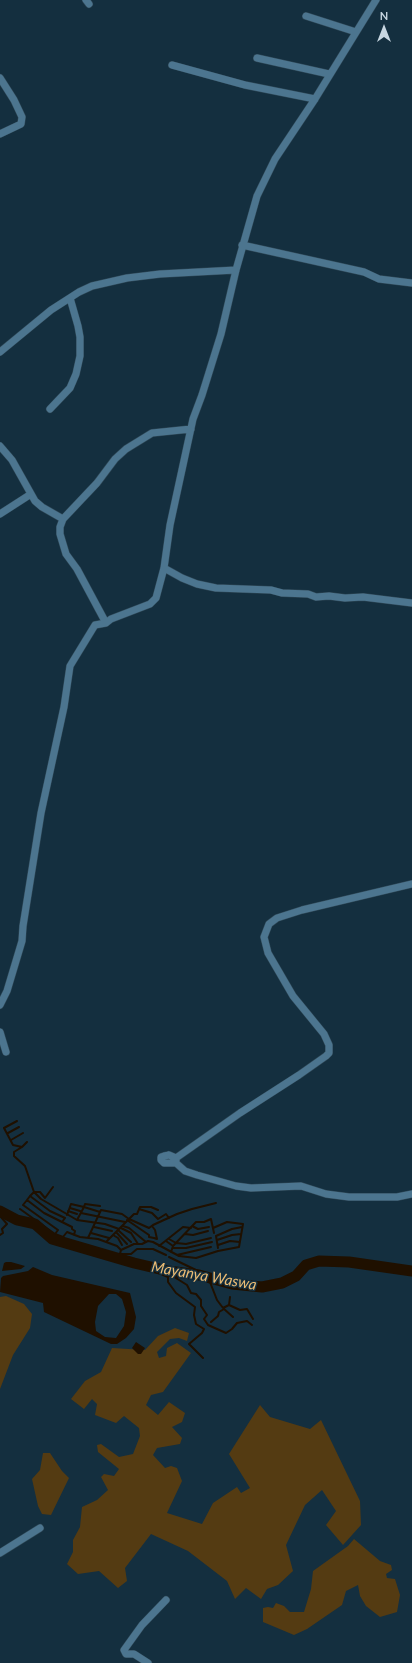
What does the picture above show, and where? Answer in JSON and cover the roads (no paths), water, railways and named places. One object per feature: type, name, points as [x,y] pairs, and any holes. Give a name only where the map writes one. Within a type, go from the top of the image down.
[{"type":"street","points":[[0,1006],[7,991],[22,941],[23,926],[41,813],[64,707],[70,666],[94,625],[106,623],[111,619],[150,604],[156,598],[164,568],[170,525],[193,419],[202,396],[221,334],[242,245],[257,196],[265,177],[376,0]]},
{"type":"street","points":[[306,16],[356,32]]},
{"type":"street","points":[[257,58],[329,74]]},
{"type":"street","points":[[172,65],[245,85],[315,99]]},
{"type":"street","points":[[0,78],[14,100],[22,117],[21,124],[0,134]]},
{"type":"street","points":[[242,245],[364,272],[380,278],[412,283]]},
{"type":"street","points":[[0,352],[38,320],[70,298],[92,286],[127,278],[160,274],[236,270]]},
{"type":"street","points":[[50,409],[70,388],[76,374],[80,356],[80,336],[70,298]]},
{"type":"street","points":[[106,623],[77,569],[66,554],[60,534],[60,527],[63,518],[97,483],[115,459],[126,449],[152,433],[191,429]]},
{"type":"street","points":[[0,446],[12,460],[30,494],[42,507],[63,518]]},
{"type":"street","points":[[0,514],[30,494]]},
{"type":"street","points":[[164,568],[197,584],[216,588],[271,590],[282,593],[308,594],[316,597],[363,597],[412,603]]},
{"type":"street","points":[[412,884],[302,910],[277,918],[269,924],[264,937],[268,953],[293,996],[324,1034],[329,1045],[329,1053],[299,1076],[240,1113],[176,1160],[185,1171],[236,1186],[251,1188],[301,1186],[326,1194],[349,1197],[397,1197],[412,1194]]},
{"type":"street","points":[[0,1032],[6,1052]]},
{"type":"street","points":[[0,1553],[40,1528]]},
{"type":"street","points":[[148,1663],[136,1656],[126,1654],[124,1650],[142,1625],[166,1600]]},
{"type":"waterway","points":[[17,1121],[4,1128],[13,1145],[22,1147]]},
{"type":"waterway","points":[[8,1133],[19,1127]]},
{"type":"waterway","points":[[11,1140],[23,1133]]},
{"type":"waterway","points":[[27,1142],[14,1152],[14,1156],[25,1166],[34,1192],[41,1199],[77,1220],[105,1224],[119,1229]]},
{"type":"waterway","points":[[53,1187],[45,1198],[40,1192],[34,1192],[30,1196],[50,1211],[65,1218],[62,1222],[72,1227],[75,1231],[74,1235]]},
{"type":"waterway","points":[[30,1196],[27,1200],[44,1213],[62,1222]]},
{"type":"waterway","points":[[27,1200],[23,1205],[58,1230],[55,1234],[63,1237],[67,1232],[80,1237],[98,1239],[117,1246],[121,1250]]},
{"type":"waterway","points":[[106,1242],[129,1219],[149,1228],[177,1214],[216,1203]]},
{"type":"waterway","points":[[67,1215],[71,1204],[84,1207],[77,1220]]},
{"type":"waterway","points":[[100,1206],[85,1204],[84,1207],[100,1212]]},
{"type":"waterway","points":[[88,1238],[101,1210],[122,1214],[129,1219],[134,1214],[137,1214],[140,1207],[151,1207],[158,1210]]},
{"type":"waterway","points":[[70,1208],[80,1211]]},
{"type":"waterway","name":"Mayanya Waswa","points":[[20,1209],[55,1234]]},
{"type":"waterway","points":[[139,1209],[152,1213],[158,1219],[166,1214],[169,1218]]},
{"type":"waterway","name":"Mayanya Waswa","points":[[0,1211],[17,1220],[35,1224],[52,1239],[134,1263],[168,1271],[199,1275],[232,1284],[262,1287],[282,1283],[296,1276],[306,1265],[319,1261],[349,1262],[412,1271]]},
{"type":"waterway","points":[[68,1211],[77,1214]]},
{"type":"waterway","points":[[81,1213],[125,1222]]},
{"type":"waterway","points":[[0,1216],[7,1224],[2,1229],[3,1233],[0,1235]]},
{"type":"waterway","points":[[171,1252],[173,1246],[196,1222],[204,1222],[211,1219],[214,1233]]},
{"type":"waterway","points":[[127,1220],[149,1235],[149,1237],[154,1238]]},
{"type":"waterway","points":[[119,1258],[121,1250],[134,1244],[142,1244],[148,1241],[153,1242],[179,1256],[196,1258],[218,1251],[239,1247],[243,1224],[227,1222],[213,1228]]},
{"type":"waterway","points":[[123,1226],[129,1228],[146,1242]]},
{"type":"waterway","points":[[152,1226],[155,1230],[157,1239],[154,1238]]},
{"type":"waterway","points":[[192,1226],[198,1229],[209,1227]]},
{"type":"waterway","points":[[94,1227],[112,1231]]},
{"type":"waterway","points":[[159,1246],[183,1227],[191,1228]]},
{"type":"waterway","points":[[218,1248],[216,1236],[232,1229],[242,1227]]},
{"type":"waterway","points":[[121,1228],[131,1233],[138,1244]]},
{"type":"waterway","points":[[118,1230],[131,1242]]},
{"type":"waterway","points":[[185,1234],[193,1235],[208,1231]]},
{"type":"waterway","points":[[116,1232],[127,1244]]},
{"type":"waterway","points":[[91,1233],[109,1238]]},
{"type":"waterway","points":[[217,1240],[232,1235],[241,1234]]},
{"type":"waterway","points":[[113,1235],[118,1238],[122,1245]]},
{"type":"waterway","points":[[169,1239],[176,1243],[186,1244],[211,1238]]},
{"type":"waterway","points":[[166,1241],[173,1246]]},
{"type":"waterway","points":[[218,1245],[230,1241],[240,1242]]},
{"type":"waterway","points":[[173,1248],[186,1248],[212,1242]]},
{"type":"waterway","points":[[177,1255],[211,1247]]},
{"type":"waterway","points":[[120,1254],[131,1254],[137,1249],[153,1249],[166,1255]]},
{"type":"waterway","points":[[169,1257],[198,1271],[199,1275]]},
{"type":"waterway","points":[[149,1269],[168,1277],[168,1282],[176,1293],[195,1307],[194,1315],[196,1324],[204,1329],[202,1333],[189,1344],[203,1358]]},
{"type":"waterway","points":[[168,1271],[168,1273],[187,1285],[191,1293],[196,1294],[201,1300],[201,1306],[207,1315],[204,1319],[208,1325],[226,1333],[237,1323],[247,1321],[252,1325]]},
{"type":"waterway","points":[[208,1277],[217,1300],[223,1308],[229,1305],[230,1297]]},
{"type":"waterway","points":[[229,1305],[240,1310],[247,1309],[253,1319]]},
{"type":"waterway","points":[[224,1309],[233,1317]]},
{"type":"waterway","points":[[211,1322],[218,1316],[219,1312],[224,1309]]}]
